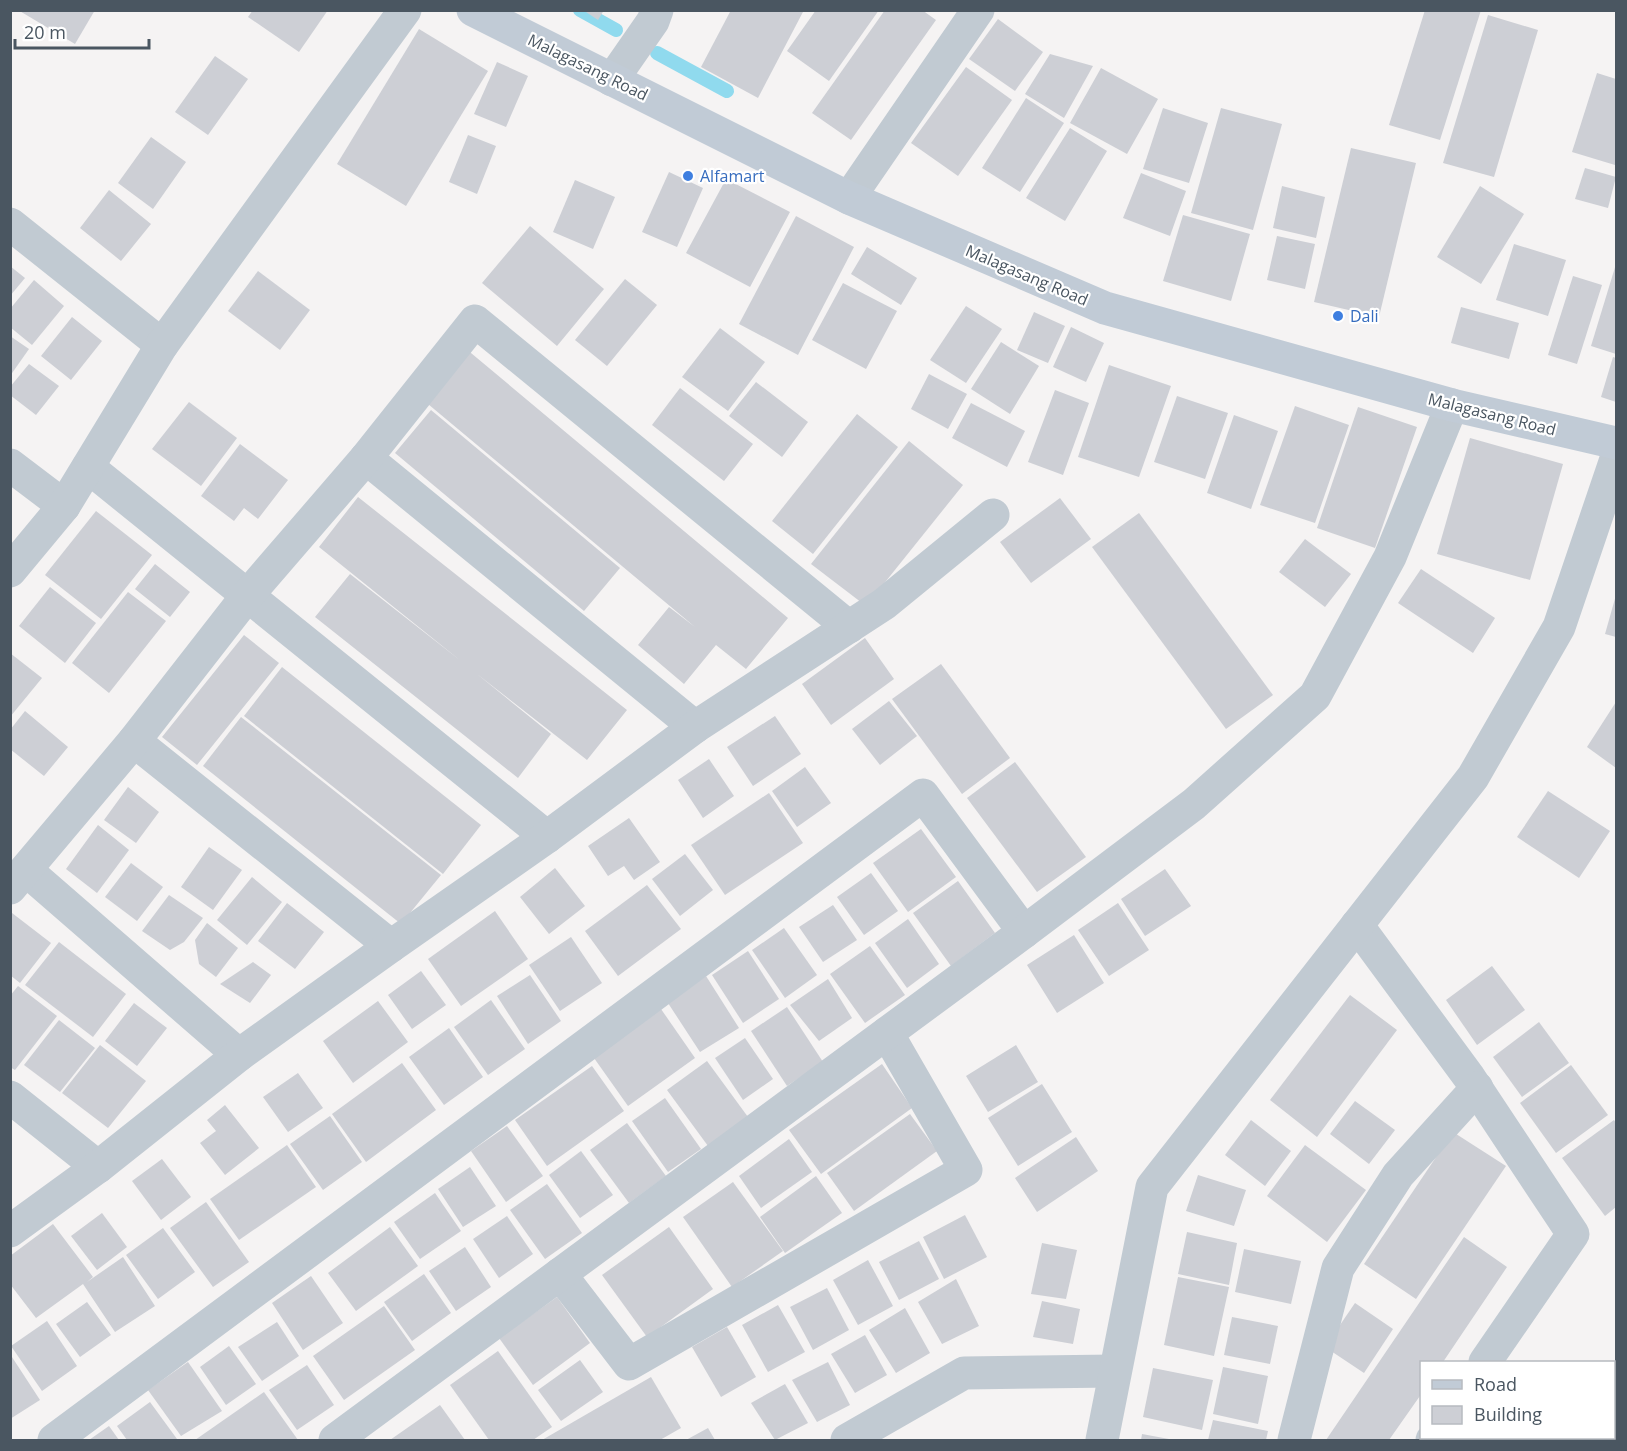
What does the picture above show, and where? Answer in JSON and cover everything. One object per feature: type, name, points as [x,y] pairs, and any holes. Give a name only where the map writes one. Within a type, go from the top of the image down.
[{"type":"main road","name":"Malagasang Road","points":[[473,10],[849,198],[1105,308],[1452,405],[1617,443]]},
{"type":"street","points":[[10,571],[64,506],[162,345],[405,10]]},
{"type":"street","points":[[612,80],[653,21],[657,10]]},
{"type":"street","points":[[849,198],[978,10]]},
{"type":"street","points":[[10,224],[162,345]]},
{"type":"street","points":[[239,1055],[18,879],[134,741],[247,596],[366,458],[475,321],[849,627]]},
{"type":"street","points":[[335,1440],[1194,804],[1315,696],[1390,557],[1452,405]]},
{"type":"street","points":[[366,458],[695,727]]},
{"type":"street","points":[[1102,1440],[1152,1187],[1473,777],[1559,627],[1617,459]]},
{"type":"street","points":[[10,465],[64,506]]},
{"type":"street","points":[[88,467],[547,837]]},
{"type":"street","points":[[10,1231],[98,1167],[239,1055],[547,837],[695,727],[884,604],[993,515]]},
{"type":"street","points":[[134,741],[391,946]]},
{"type":"street","points":[[54,1440],[923,795],[1024,932]]},
{"type":"street","points":[[1357,925],[1477,1088],[1573,1234],[1486,1361]]},
{"type":"street","points":[[560,1274],[629,1364],[966,1170],[887,1033]]},
{"type":"street","points":[[1294,1440],[1338,1268],[1398,1175],[1477,1088]]},
{"type":"street","points":[[10,1096],[98,1167]]},
{"type":"street","points":[[847,1440],[964,1373],[1114,1371]]},
{"type":"building","points":[[18,10],[95,10],[75,44]]},
{"type":"building","points":[[253,10],[328,10],[299,52],[248,17]]},
{"type":"building","points":[[583,10],[604,10],[598,20]]},
{"type":"building","points":[[731,10],[804,10],[758,98],[701,67]]},
{"type":"building","points":[[816,10],[879,10],[829,81],[787,51]]},
{"type":"building","points":[[885,10],[922,10],[936,20],[851,140],[812,113]]},
{"type":"building","points":[[1425,10],[1481,10],[1440,140],[1389,125]]},
{"type":"building","points":[[1488,15],[1538,30],[1494,177],[1443,163]]},
{"type":"building","points":[[998,19],[1043,52],[1015,91],[969,59]]},
{"type":"building","points":[[419,29],[488,71],[406,206],[337,164]]},
{"type":"building","points":[[1050,54],[1093,66],[1064,118],[1025,94]]},
{"type":"building","points":[[215,56],[248,79],[208,135],[175,112]]},
{"type":"building","points":[[497,62],[528,76],[506,127],[474,114]]},
{"type":"building","points":[[966,67],[1012,100],[958,176],[911,143]]},
{"type":"building","points":[[1101,68],[1158,99],[1127,154],[1070,123]]},
{"type":"building","points":[[1597,73],[1616,79],[1615,165],[1572,152]]},
{"type":"building","points":[[1026,98],[1064,123],[1020,192],[982,168]]},
{"type":"building","points":[[1163,108],[1208,123],[1189,183],[1143,169]]},
{"type":"building","points":[[1221,108],[1282,124],[1253,230],[1191,213]]},
{"type":"building","points":[[1070,128],[1107,151],[1065,221],[1026,198]]},
{"type":"building","points":[[468,135],[496,146],[477,194],[449,182]]},
{"type":"building","points":[[151,137],[186,162],[153,209],[118,183]]},
{"type":"building","points":[[1351,148],[1416,163],[1379,317],[1314,302]]},
{"type":"building","points":[[1585,168],[1616,177],[1608,208],[1575,199]]},
{"type":"building","points":[[669,172],[703,188],[677,247],[642,232]]},
{"type":"building","points":[[1141,173],[1186,191],[1170,236],[1123,218]]},
{"type":"building","points":[[726,179],[790,212],[750,287],[686,253]]},
{"type":"building","points":[[575,180],[615,197],[593,249],[553,232]]},
{"type":"building","points":[[1282,186],[1325,197],[1316,238],[1273,228]]},
{"type":"building","points":[[1480,186],[1524,214],[1481,284],[1437,257]]},
{"type":"building","points":[[109,190],[151,224],[121,261],[80,228]]},
{"type":"building","points":[[1183,215],[1250,234],[1231,301],[1163,281]]},
{"type":"building","points":[[796,216],[854,247],[798,355],[739,324]]},
{"type":"building","points":[[530,226],[604,289],[557,346],[482,283]]},
{"type":"building","points":[[1277,236],[1315,244],[1305,289],[1267,280]]},
{"type":"building","points":[[1514,244],[1566,260],[1548,316],[1496,300]]},
{"type":"building","points":[[867,247],[917,278],[901,305],[851,274]]},
{"type":"building","points":[[1616,264],[1616,354],[1591,346]]},
{"type":"building","points":[[10,266],[25,278],[10,296]]},
{"type":"building","points":[[258,271],[310,310],[280,350],[228,311]]},
{"type":"building","points":[[1573,276],[1602,285],[1577,364],[1548,355]]},
{"type":"building","points":[[625,279],[657,305],[607,366],[575,340]]},
{"type":"building","points":[[34,280],[64,306],[32,345],[10,327],[10,309]]},
{"type":"building","points":[[843,283],[897,311],[866,369],[812,340]]},
{"type":"building","points":[[966,306],[1002,329],[966,383],[930,360]]},
{"type":"building","points":[[1461,307],[1519,323],[1509,359],[1451,343]]},
{"type":"building","points":[[1034,312],[1065,326],[1048,363],[1017,350]]},
{"type":"building","points":[[72,317],[102,341],[71,380],[41,356]]},
{"type":"building","points":[[1071,327],[1104,343],[1086,382],[1053,367]]},
{"type":"building","points":[[720,328],[765,362],[728,411],[682,377]]},
{"type":"building","points":[[10,336],[29,349],[10,376]]},
{"type":"building","points":[[1001,342],[1039,366],[1010,414],[971,389]]},
{"type":"building","points":[[465,348],[788,618],[746,669],[716,645],[684,684],[638,645],[669,607],[695,627],[422,399]]},
{"type":"building","points":[[1613,357],[1616,358],[1616,402],[1601,397]]},
{"type":"building","points":[[29,364],[59,386],[36,415],[10,395],[10,387]]},
{"type":"building","points":[[1109,365],[1171,386],[1139,477],[1078,457]]},
{"type":"building","points":[[929,374],[967,394],[948,429],[911,409]]},
{"type":"building","points":[[756,382],[808,422],[782,457],[729,416]]},
{"type":"building","points":[[680,388],[753,444],[724,481],[652,425]]},
{"type":"building","points":[[1055,390],[1089,403],[1063,475],[1028,462]]},
{"type":"building","points":[[1177,396],[1228,413],[1205,479],[1154,462]]},
{"type":"building","points":[[189,402],[237,438],[201,486],[152,449]]},
{"type":"building","points":[[971,403],[1025,431],[1007,467],[952,438]]},
{"type":"building","points":[[1295,406],[1349,425],[1315,523],[1260,505]]},
{"type":"building","points":[[1358,407],[1417,427],[1375,548],[1317,528]]},
{"type":"building","points":[[431,410],[620,568],[584,611],[395,453]]},
{"type":"building","points":[[857,414],[898,447],[813,554],[772,521]]},
{"type":"building","points":[[1234,415],[1278,431],[1251,509],[1207,493]]},
{"type":"building","points":[[1470,438],[1563,464],[1530,580],[1437,554]]},
{"type":"building","points":[[909,441],[963,485],[866,606],[811,564]]},
{"type":"building","points":[[240,444],[288,480],[258,519],[244,508],[234,521],[201,496]]},
{"type":"building","points":[[358,497],[627,710],[587,760],[477,674],[551,734],[518,778],[315,617],[350,574],[461,661],[319,547]]},
{"type":"building","points":[[1060,498],[1091,539],[1031,583],[1000,542]]},
{"type":"building","points":[[96,511],[152,555],[101,619],[45,575]]},
{"type":"building","points":[[1139,513],[1273,695],[1226,729],[1092,547]]},
{"type":"building","points":[[1305,539],[1351,574],[1325,607],[1279,572]]},
{"type":"building","points":[[155,564],[190,592],[170,617],[135,589]]},
{"type":"building","points":[[1421,569],[1495,618],[1473,653],[1398,603]]},
{"type":"building","points":[[50,587],[96,623],[65,663],[19,626]]},
{"type":"building","points":[[128,592],[166,621],[109,693],[72,663]]},
{"type":"building","points":[[1616,595],[1616,637],[1605,634]]},
{"type":"building","points":[[244,635],[279,663],[197,765],[162,737]]},
{"type":"building","points":[[865,638],[894,679],[831,725],[802,684]]},
{"type":"building","points":[[10,653],[42,678],[10,717]]},
{"type":"building","points":[[941,664],[1010,758],[962,794],[892,699]]},
{"type":"building","points":[[282,667],[481,825],[443,874],[244,716]]},
{"type":"building","points":[[889,701],[917,736],[880,765],[852,729]]},
{"type":"building","points":[[1616,702],[1616,768],[1587,747]]},
{"type":"building","points":[[25,711],[68,747],[44,776],[10,749],[10,730]]},
{"type":"building","points":[[775,716],[801,754],[753,786],[727,747]]},
{"type":"building","points":[[241,717],[441,875],[401,924],[203,766]]},
{"type":"building","points":[[709,759],[734,796],[703,818],[678,780]]},
{"type":"building","points":[[1015,762],[1086,857],[1037,892],[967,798]]},
{"type":"building","points":[[805,767],[831,803],[797,827],[772,791]]},
{"type":"building","points":[[128,787],[159,812],[136,843],[104,820]]},
{"type":"building","points":[[1548,791],[1610,831],[1579,878],[1517,837]]},
{"type":"building","points":[[769,793],[803,843],[725,895],[691,845]]},
{"type":"building","points":[[629,818],[660,862],[634,880],[624,866],[608,876],[588,846]]},
{"type":"building","points":[[98,825],[129,850],[97,893],[66,869]]},
{"type":"building","points":[[921,829],[956,877],[908,912],[873,863]]},
{"type":"building","points":[[209,847],[242,870],[213,910],[181,887]]},
{"type":"building","points":[[685,854],[713,890],[680,916],[652,879]]},
{"type":"building","points":[[131,863],[163,887],[137,921],[105,897]]},
{"type":"building","points":[[555,868],[585,906],[549,934],[520,897]]},
{"type":"building","points":[[1165,869],[1191,906],[1145,936],[1121,899]]},
{"type":"building","points":[[871,873],[898,911],[864,935],[837,897]]},
{"type":"building","points":[[252,877],[282,902],[247,945],[217,920]]},
{"type":"building","points":[[958,881],[995,933],[951,966],[913,913]]},
{"type":"building","points":[[647,885],[681,929],[618,976],[585,931]]},
{"type":"building","points":[[169,895],[203,918],[184,942],[170,950],[142,931]]},
{"type":"building","points":[[287,903],[324,932],[295,969],[258,941]]},
{"type":"building","points":[[1118,903],[1149,950],[1109,976],[1078,930]]},
{"type":"building","points":[[833,905],[857,940],[823,962],[799,927]]},
{"type":"building","points":[[495,911],[528,959],[461,1006],[428,959]]},
{"type":"building","points":[[12,913],[51,943],[20,983],[10,975],[10,915]]},
{"type":"building","points":[[908,919],[939,964],[907,988],[875,943]]},
{"type":"building","points":[[207,923],[238,948],[216,977],[199,964],[195,940]]},
{"type":"building","points":[[784,928],[817,975],[785,998],[752,950]]},
{"type":"building","points":[[1074,935],[1104,983],[1057,1013],[1027,965]]},
{"type":"building","points":[[571,937],[602,983],[560,1011],[529,965]]},
{"type":"building","points":[[59,942],[126,994],[93,1037],[25,985]]},
{"type":"building","points":[[870,946],[905,995],[865,1023],[830,974]]},
{"type":"building","points":[[748,951],[779,999],[743,1023],[712,975]]},
{"type":"building","points":[[253,962],[271,975],[250,1003],[220,984]]},
{"type":"building","points":[[1492,966],[1525,1010],[1477,1045],[1446,1000]]},
{"type":"building","points":[[421,971],[446,1005],[412,1029],[388,995]]},
{"type":"building","points":[[530,975],[561,1021],[528,1044],[497,996]]},
{"type":"building","points":[[706,976],[739,1028],[700,1052],[668,1003]]},
{"type":"building","points":[[828,979],[852,1018],[819,1041],[790,1005]]},
{"type":"building","points":[[18,986],[57,1016],[15,1070],[10,1067],[10,996]]},
{"type":"building","points":[[1350,995],[1397,1030],[1317,1137],[1270,1100]]},
{"type":"building","points":[[491,1000],[525,1049],[488,1075],[454,1027]]},
{"type":"building","points":[[378,1001],[408,1042],[353,1083],[323,1041]]},
{"type":"building","points":[[134,1003],[167,1028],[137,1066],[105,1041]]},
{"type":"building","points":[[787,1007],[823,1062],[787,1086],[751,1031]]},
{"type":"building","points":[[661,1009],[695,1058],[628,1106],[594,1058]]},
{"type":"building","points":[[59,1020],[95,1048],[60,1092],[24,1065]]},
{"type":"building","points":[[1539,1022],[1569,1063],[1522,1097],[1493,1057]]},
{"type":"building","points":[[449,1028],[483,1077],[444,1105],[409,1057]]},
{"type":"building","points":[[745,1038],[773,1079],[743,1100],[715,1058]]},
{"type":"building","points":[[100,1045],[146,1081],[108,1128],[62,1093]]},
{"type":"building","points":[[1016,1045],[1038,1082],[988,1112],[966,1076]]},
{"type":"building","points":[[707,1061],[748,1117],[708,1146],[667,1090]]},
{"type":"building","points":[[402,1063],[436,1110],[366,1162],[332,1114]]},
{"type":"building","points":[[882,1064],[912,1108],[821,1174],[789,1130]]},
{"type":"building","points":[[1571,1065],[1608,1115],[1556,1153],[1520,1103]]},
{"type":"building","points":[[592,1066],[624,1111],[547,1166],[515,1120]]},
{"type":"building","points":[[298,1073],[323,1108],[288,1132],[263,1097]]},
{"type":"building","points":[[1042,1084],[1072,1132],[1018,1166],[988,1118]]},
{"type":"building","points":[[665,1098],[701,1149],[668,1172],[632,1121]]},
{"type":"building","points":[[1355,1101],[1395,1130],[1369,1164],[1330,1134]]},
{"type":"building","points":[[225,1105],[259,1148],[225,1175],[200,1143],[216,1131],[207,1120]]},
{"type":"building","points":[[910,1114],[937,1151],[854,1211],[827,1173]]},
{"type":"building","points":[[330,1116],[362,1162],[323,1190],[290,1144]]},
{"type":"building","points":[[1251,1120],[1291,1151],[1265,1186],[1225,1155]]},
{"type":"building","points":[[1614,1120],[1616,1123],[1616,1207],[1605,1216],[1562,1158]]},
{"type":"building","points":[[627,1123],[666,1176],[629,1203],[590,1150]]},
{"type":"building","points":[[507,1126],[543,1176],[506,1202],[471,1151]]},
{"type":"building","points":[[1453,1132],[1506,1166],[1416,1299],[1364,1264]]},
{"type":"building","points":[[1076,1137],[1098,1171],[1037,1212],[1015,1178]]},
{"type":"building","points":[[789,1139],[812,1172],[761,1208],[739,1176]]},
{"type":"building","points":[[287,1145],[316,1187],[239,1240],[210,1199]]},
{"type":"building","points":[[1305,1145],[1366,1190],[1327,1242],[1267,1196]]},
{"type":"building","points":[[581,1151],[613,1195],[580,1218],[549,1175]]},
{"type":"building","points":[[162,1159],[191,1197],[161,1220],[132,1181]]},
{"type":"building","points":[[470,1167],[496,1206],[463,1227],[438,1189]]},
{"type":"building","points":[[1198,1175],[1246,1190],[1234,1226],[1186,1211]]},
{"type":"building","points":[[816,1176],[842,1213],[785,1253],[760,1217]]},
{"type":"building","points":[[733,1182],[783,1251],[732,1287],[683,1217]]},
{"type":"building","points":[[547,1184],[582,1233],[545,1259],[510,1210]]},
{"type":"building","points":[[435,1193],[461,1231],[420,1259],[394,1222]]},
{"type":"building","points":[[206,1202],[249,1262],[213,1287],[170,1228]]},
{"type":"building","points":[[102,1213],[127,1247],[97,1270],[71,1236]]},
{"type":"building","points":[[965,1215],[987,1257],[944,1279],[923,1237]]},
{"type":"building","points":[[507,1216],[533,1254],[499,1278],[473,1239]]},
{"type":"building","points":[[53,1224],[93,1277],[87,1282],[123,1257],[155,1306],[115,1332],[83,1284],[36,1318],[10,1284],[10,1256]]},
{"type":"building","points":[[390,1227],[418,1266],[356,1311],[328,1273]]},
{"type":"building","points":[[669,1227],[713,1289],[647,1337],[602,1275]]},
{"type":"building","points":[[163,1228],[195,1272],[158,1299],[126,1255]]},
{"type":"building","points":[[1187,1232],[1237,1243],[1229,1285],[1178,1274]]},
{"type":"building","points":[[1464,1237],[1507,1267],[1444,1361],[1420,1361],[1420,1396],[1389,1440],[1326,1440]]},
{"type":"building","points":[[919,1241],[939,1279],[899,1300],[879,1262]]},
{"type":"building","points":[[1042,1243],[1077,1250],[1066,1299],[1031,1294]]},
{"type":"building","points":[[465,1247],[491,1287],[456,1311],[429,1271]]},
{"type":"building","points":[[1244,1249],[1301,1261],[1291,1304],[1235,1292]]},
{"type":"building","points":[[868,1260],[893,1306],[858,1325],[833,1280]]},
{"type":"building","points":[[424,1274],[451,1313],[412,1341],[384,1302]]},
{"type":"building","points":[[311,1276],[343,1323],[303,1350],[272,1303]]},
{"type":"building","points":[[1178,1277],[1229,1287],[1214,1356],[1164,1345]]},
{"type":"building","points":[[956,1279],[979,1326],[942,1344],[918,1302]]},
{"type":"building","points":[[827,1288],[849,1330],[813,1350],[790,1307]]},
{"type":"building","points":[[557,1297],[590,1343],[533,1385],[499,1338]]},
{"type":"building","points":[[1042,1301],[1080,1309],[1073,1344],[1033,1337]]},
{"type":"building","points":[[87,1302],[111,1335],[80,1357],[56,1324]]},
{"type":"building","points":[[1355,1303],[1393,1329],[1364,1373],[1325,1347]]},
{"type":"building","points":[[778,1305],[805,1352],[768,1372],[742,1325]]},
{"type":"building","points":[[384,1306],[415,1350],[344,1400],[313,1356]]},
{"type":"building","points":[[905,1308],[930,1353],[896,1373],[869,1330]]},
{"type":"building","points":[[1232,1317],[1278,1326],[1270,1364],[1224,1355]]},
{"type":"building","points":[[47,1321],[77,1366],[42,1391],[11,1346]]},
{"type":"building","points":[[277,1322],[299,1356],[262,1381],[238,1347]]},
{"type":"building","points":[[727,1327],[756,1377],[721,1397],[692,1347]]},
{"type":"building","points":[[865,1335],[887,1375],[855,1393],[831,1354]]},
{"type":"building","points":[[229,1346],[256,1384],[226,1405],[200,1367]]},
{"type":"building","points":[[498,1351],[552,1427],[533,1440],[489,1440],[450,1385]]},
{"type":"building","points":[[10,1354],[40,1400],[10,1419]]},
{"type":"building","points":[[580,1360],[603,1392],[561,1421],[538,1390]]},
{"type":"building","points":[[188,1362],[222,1411],[181,1436],[148,1390]]},
{"type":"building","points":[[828,1362],[850,1405],[817,1422],[792,1380]]},
{"type":"building","points":[[307,1365],[334,1405],[297,1430],[269,1390]]},
{"type":"building","points":[[1223,1367],[1268,1376],[1258,1424],[1213,1414]]},
{"type":"building","points":[[1153,1368],[1213,1380],[1202,1430],[1143,1417]]},
{"type":"building","points":[[651,1377],[681,1428],[660,1440],[542,1440]]},
{"type":"building","points":[[785,1384],[808,1423],[775,1440],[751,1403]]},
{"type":"building","points":[[264,1392],[298,1440],[195,1440]]},
{"type":"building","points":[[150,1402],[177,1439],[127,1440],[117,1426]]},
{"type":"building","points":[[440,1405],[465,1440],[390,1440]]},
{"type":"building","points":[[1213,1420],[1268,1431],[1266,1440],[1208,1440]]},
{"type":"building","points":[[109,1426],[119,1440],[89,1440]]},
{"type":"building","points":[[708,1428],[715,1440],[686,1440]]},
{"type":"building","points":[[1142,1434],[1169,1439],[1169,1440],[1141,1440]]},
{"type":"waterway","points":[[580,10],[616,30]]},
{"type":"waterway","points":[[657,53],[727,91]]},
{"type":"place","name":"Alfamart","points":[[688,176]]},
{"type":"place","name":"Dali","points":[[1338,316]]}]
